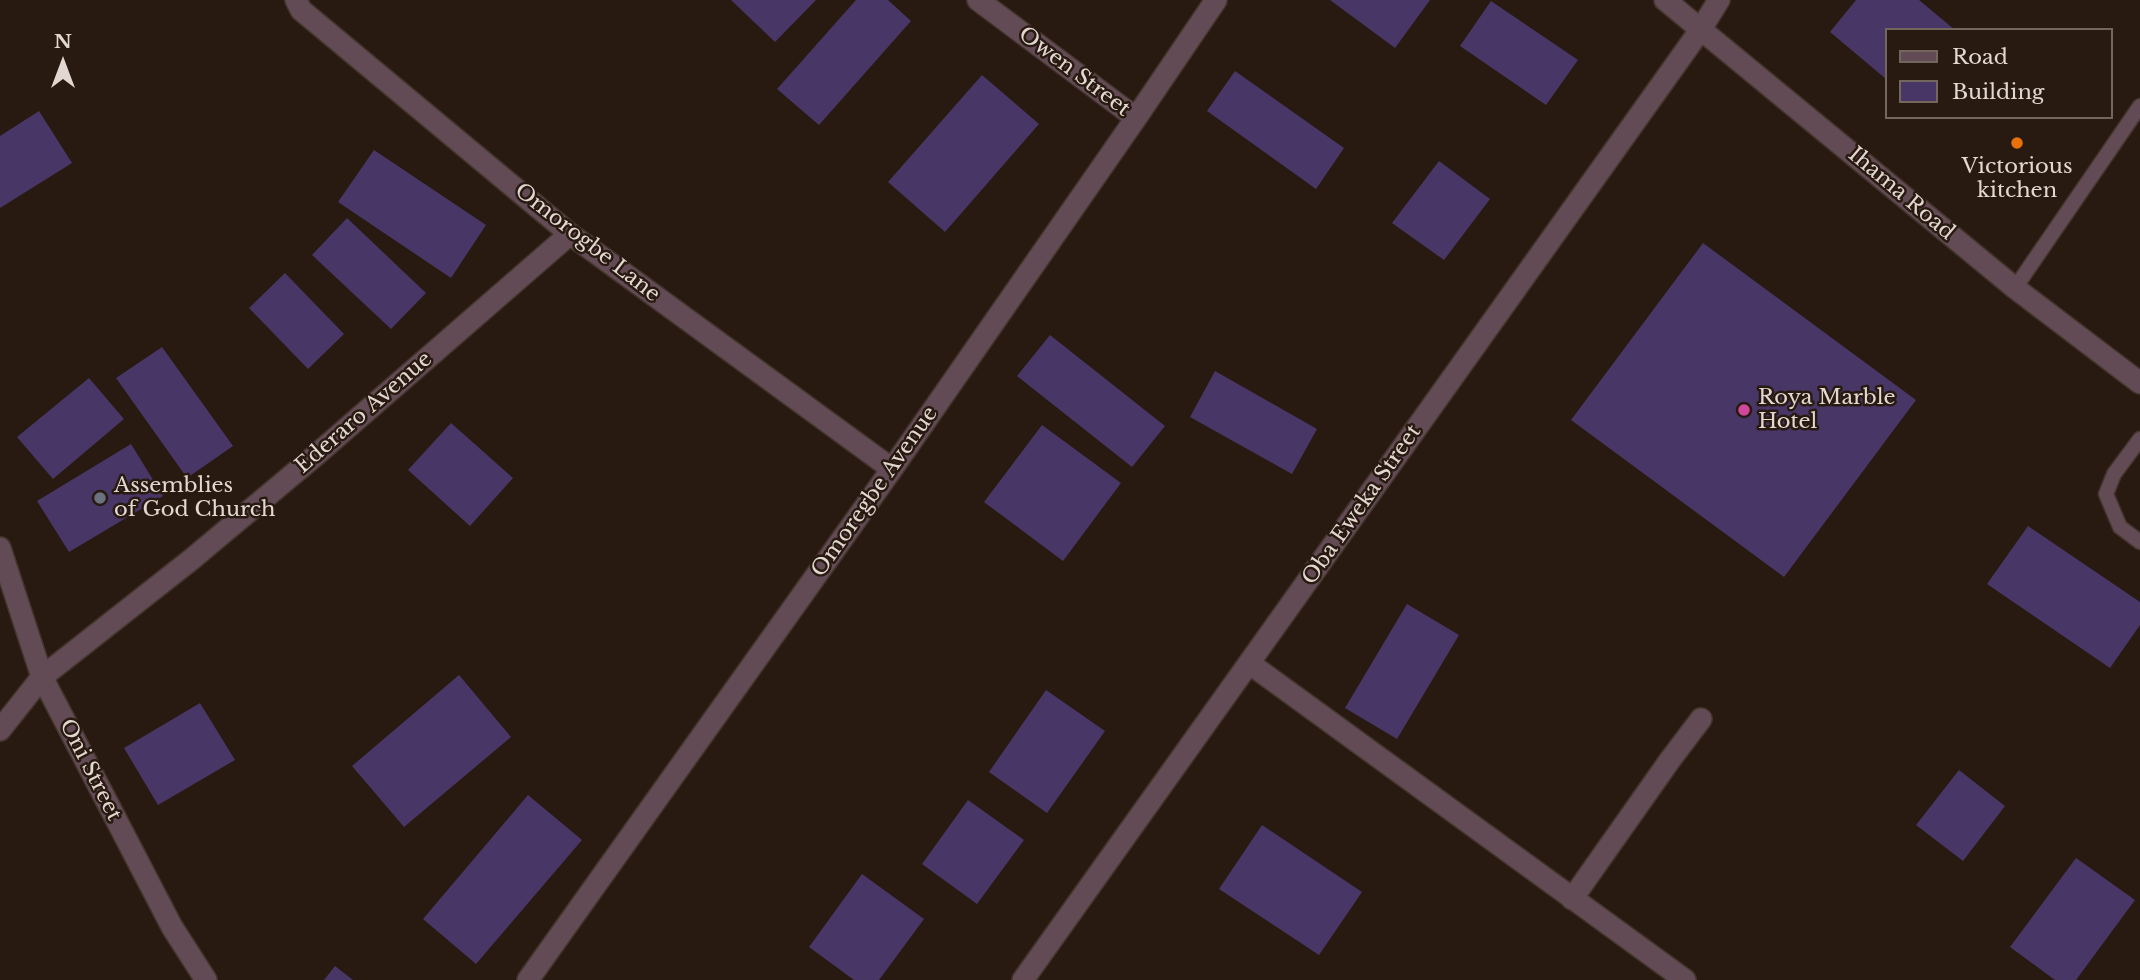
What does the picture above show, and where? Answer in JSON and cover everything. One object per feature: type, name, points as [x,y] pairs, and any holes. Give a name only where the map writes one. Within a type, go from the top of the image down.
[{"type":"street","name":"Omorogbe Lane","points":[[296,0],[301,10],[570,234],[892,469]]},
{"type":"street","name":"Owen Street","points":[[978,0],[1136,118]]},
{"type":"street","name":"Omoregbe Avenue","points":[[528,980],[892,469],[1216,0]]},
{"type":"street","name":"Ihama Road","points":[[1665,0],[2015,288],[2138,378]]},
{"type":"street","name":"Oba Eweka Street","points":[[1031,977],[1719,0]]},
{"type":"street","name":"Ederaro Avenue","points":[[0,730],[42,677],[192,559],[570,234]]},
{"type":"street","name":"Oni Street","points":[[0,548],[42,677],[172,928],[206,980]]},
{"type":"street","points":[[1250,663],[1685,980]]},
{"type":"street","points":[[1572,899],[1701,719]]},
{"type":"lane","points":[[2015,288],[2140,106]]},
{"type":"lane","points":[[2140,439],[2114,474],[2106,494],[2120,527],[2140,542]]},
{"type":"building","points":[[731,0],[816,0],[775,42]]},
{"type":"building","points":[[856,0],[888,0],[911,21],[819,125],[777,89]]},
{"type":"building","points":[[1330,0],[1430,0],[1395,48]]},
{"type":"building","points":[[1856,0],[1919,0],[1953,28],[1884,28],[1884,77],[1830,32]]},
{"type":"building","points":[[1491,1],[1578,60],[1546,105],[1460,46]]},
{"type":"building","points":[[1235,71],[1344,148],[1316,189],[1207,111]]},
{"type":"building","points":[[982,75],[1039,124],[945,232],[888,182]]},
{"type":"building","points":[[39,111],[72,163],[0,208],[0,136]]},
{"type":"building","points":[[374,150],[486,225],[451,278],[338,202]]},
{"type":"building","points":[[1439,161],[1490,199],[1444,260],[1392,223]]},
{"type":"building","points":[[347,218],[426,293],[391,329],[312,255]]},
{"type":"building","name":"Roya Marble Hotel","points":[[1703,243],[1916,400],[1784,577],[1571,420]]},
{"type":"building","points":[[285,273],[344,334],[308,369],[249,308]]},
{"type":"building","points":[[1050,335],[1165,426],[1132,467],[1017,376]]},
{"type":"building","points":[[162,347],[233,446],[187,478],[116,378]]},
{"type":"building","points":[[1215,371],[1317,429],[1292,474],[1190,417]]},
{"type":"building","points":[[89,378],[124,419],[53,479],[17,437]]},
{"type":"building","points":[[451,423],[513,478],[470,526],[408,470]]},
{"type":"building","points":[[1042,425],[1121,483],[1063,561],[984,502]]},
{"type":"building","name":"Assemblies of God Church","points":[[131,444],[163,496],[69,552],[37,501]]},
{"type":"building","points":[[2028,526],[2140,602],[2140,625],[2110,668],[1987,584]]},
{"type":"building","points":[[1407,604],[1459,635],[1397,739],[1345,708]]},
{"type":"building","points":[[459,675],[511,737],[404,827],[352,766]]},
{"type":"building","points":[[1046,690],[1105,731],[1047,813],[989,772]]},
{"type":"building","points":[[200,703],[235,760],[158,805],[124,748]]},
{"type":"building","points":[[1959,770],[2005,806],[1963,861],[1916,825]]},
{"type":"building","points":[[528,795],[582,840],[476,964],[423,919]]},
{"type":"building","points":[[968,800],[1024,840],[977,904],[922,864]]},
{"type":"building","points":[[1262,825],[1362,892],[1319,955],[1219,889]]},
{"type":"building","points":[[2076,858],[2135,900],[2076,980],[2055,980],[2010,947]]},
{"type":"building","points":[[862,874],[924,919],[879,980],[854,980],[809,947]]},
{"type":"building","points":[[335,966],[353,980],[324,980]]},
{"type":"place","name":"Victorious kitchen","points":[[2017,143]]},
{"type":"place","name":"Roya Marble Hotel","points":[[1744,410]]},
{"type":"place","name":"Assemblies of God Church","points":[[100,498]]}]
